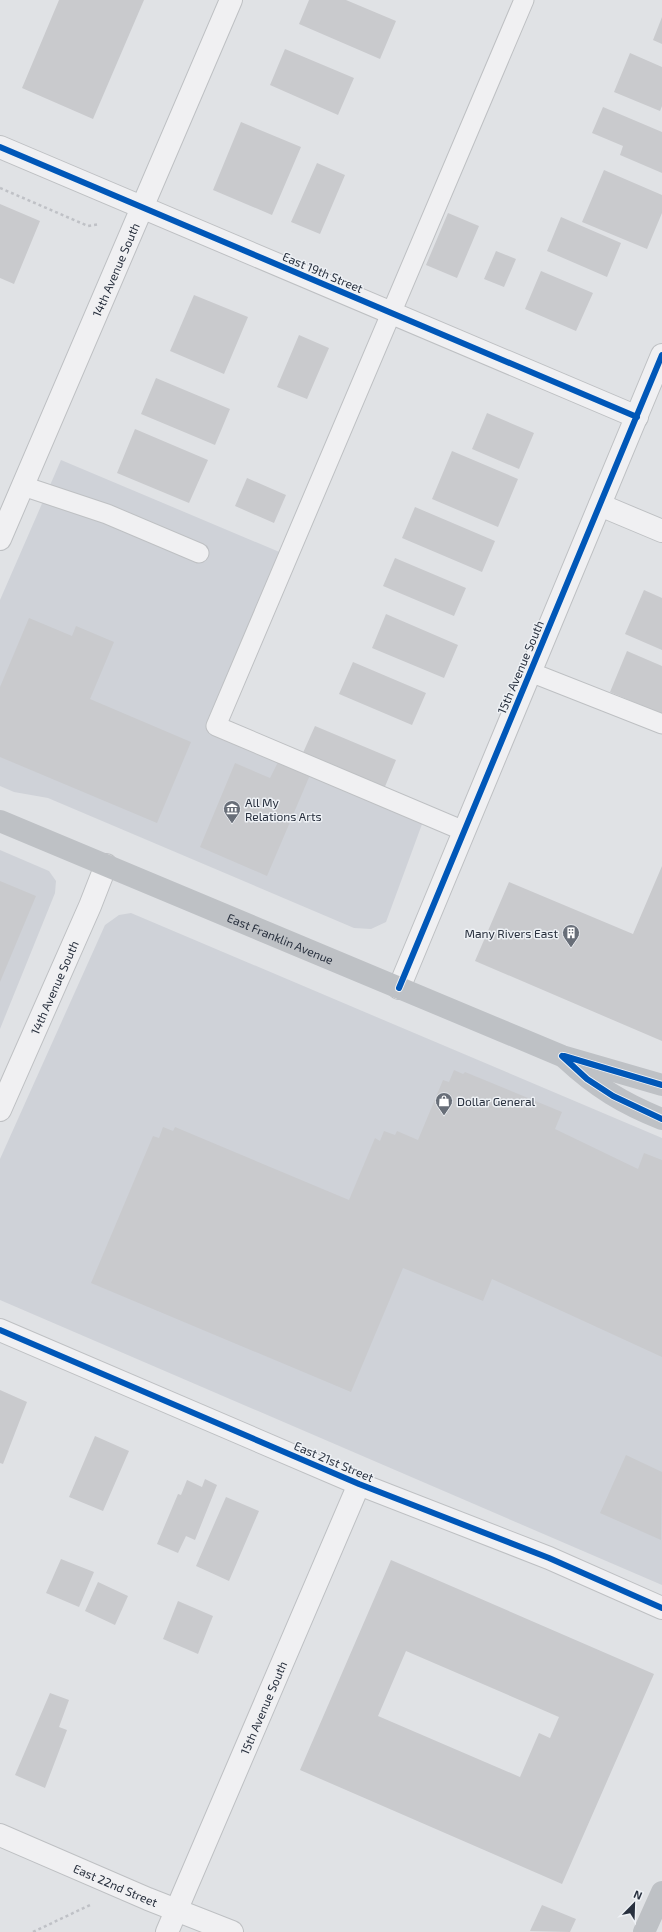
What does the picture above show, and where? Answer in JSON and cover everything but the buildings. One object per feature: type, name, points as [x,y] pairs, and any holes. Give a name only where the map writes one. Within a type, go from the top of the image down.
[{"type":"main road","name":"East Franklin Avenue","points":[[0,820],[562,1056],[662,1086]]},
{"type":"main road","name":"East Franklin Avenue","points":[[562,1056],[587,1079],[613,1096],[662,1119]]},
{"type":"main road","points":[[644,1932],[662,1892]]},
{"type":"street","name":"14th Avenue South","points":[[0,539],[231,0]]},
{"type":"street","name":"East 19th Street","points":[[0,147],[637,417]]},
{"type":"street","name":"15th Avenue South","points":[[399,988],[662,356]]},
{"type":"street","points":[[600,505],[662,531]]},
{"type":"street","name":"14th Avenue South","points":[[0,1110],[90,906],[106,865]]},
{"type":"street","name":"East 21st Street","points":[[0,1330],[359,1484],[549,1558],[662,1608]]},
{"type":"street","name":"15th Avenue South","points":[[167,1932],[359,1484]]},
{"type":"street","name":"East 22nd Street","points":[[0,1836],[232,1932]]},
{"type":"lane","points":[[464,831],[216,726],[524,0]]},
{"type":"lane","points":[[23,486],[107,514],[199,553]]},
{"type":"lane","points":[[530,672],[662,724]]},
{"type":"path","points":[[0,188],[88,226],[100,224]]},
{"type":"path","points":[[33,1932],[90,1905]]},
{"type":"shaded area","points":[[61,460],[296,559],[222,728],[425,816],[386,922],[371,929],[354,928],[48,798],[14,792],[0,786],[0,600]]},
{"type":"shaded area","points":[[0,850],[49,871],[56,881],[55,893],[0,1029]]},
{"type":"shaded area","points":[[131,913],[662,1138],[662,1585],[0,1300],[0,1159],[105,925],[119,915]]},
{"type":"cycle path","points":[[0,147],[637,417]]},
{"type":"cycle path","points":[[399,988],[662,355]]},
{"type":"cycle path","points":[[562,1056],[587,1079],[613,1096],[662,1119]]},
{"type":"cycle path","points":[[564,1056],[662,1085]]},
{"type":"cycle path","points":[[0,1330],[359,1484],[549,1558],[662,1608]]},
{"type":"place","name":"All My Relations Arts","points":[[232,824]]},
{"type":"place","name":"Many Rivers East","points":[[571,948]]},
{"type":"place","name":"Dollar General","points":[[444,1116]]}]
